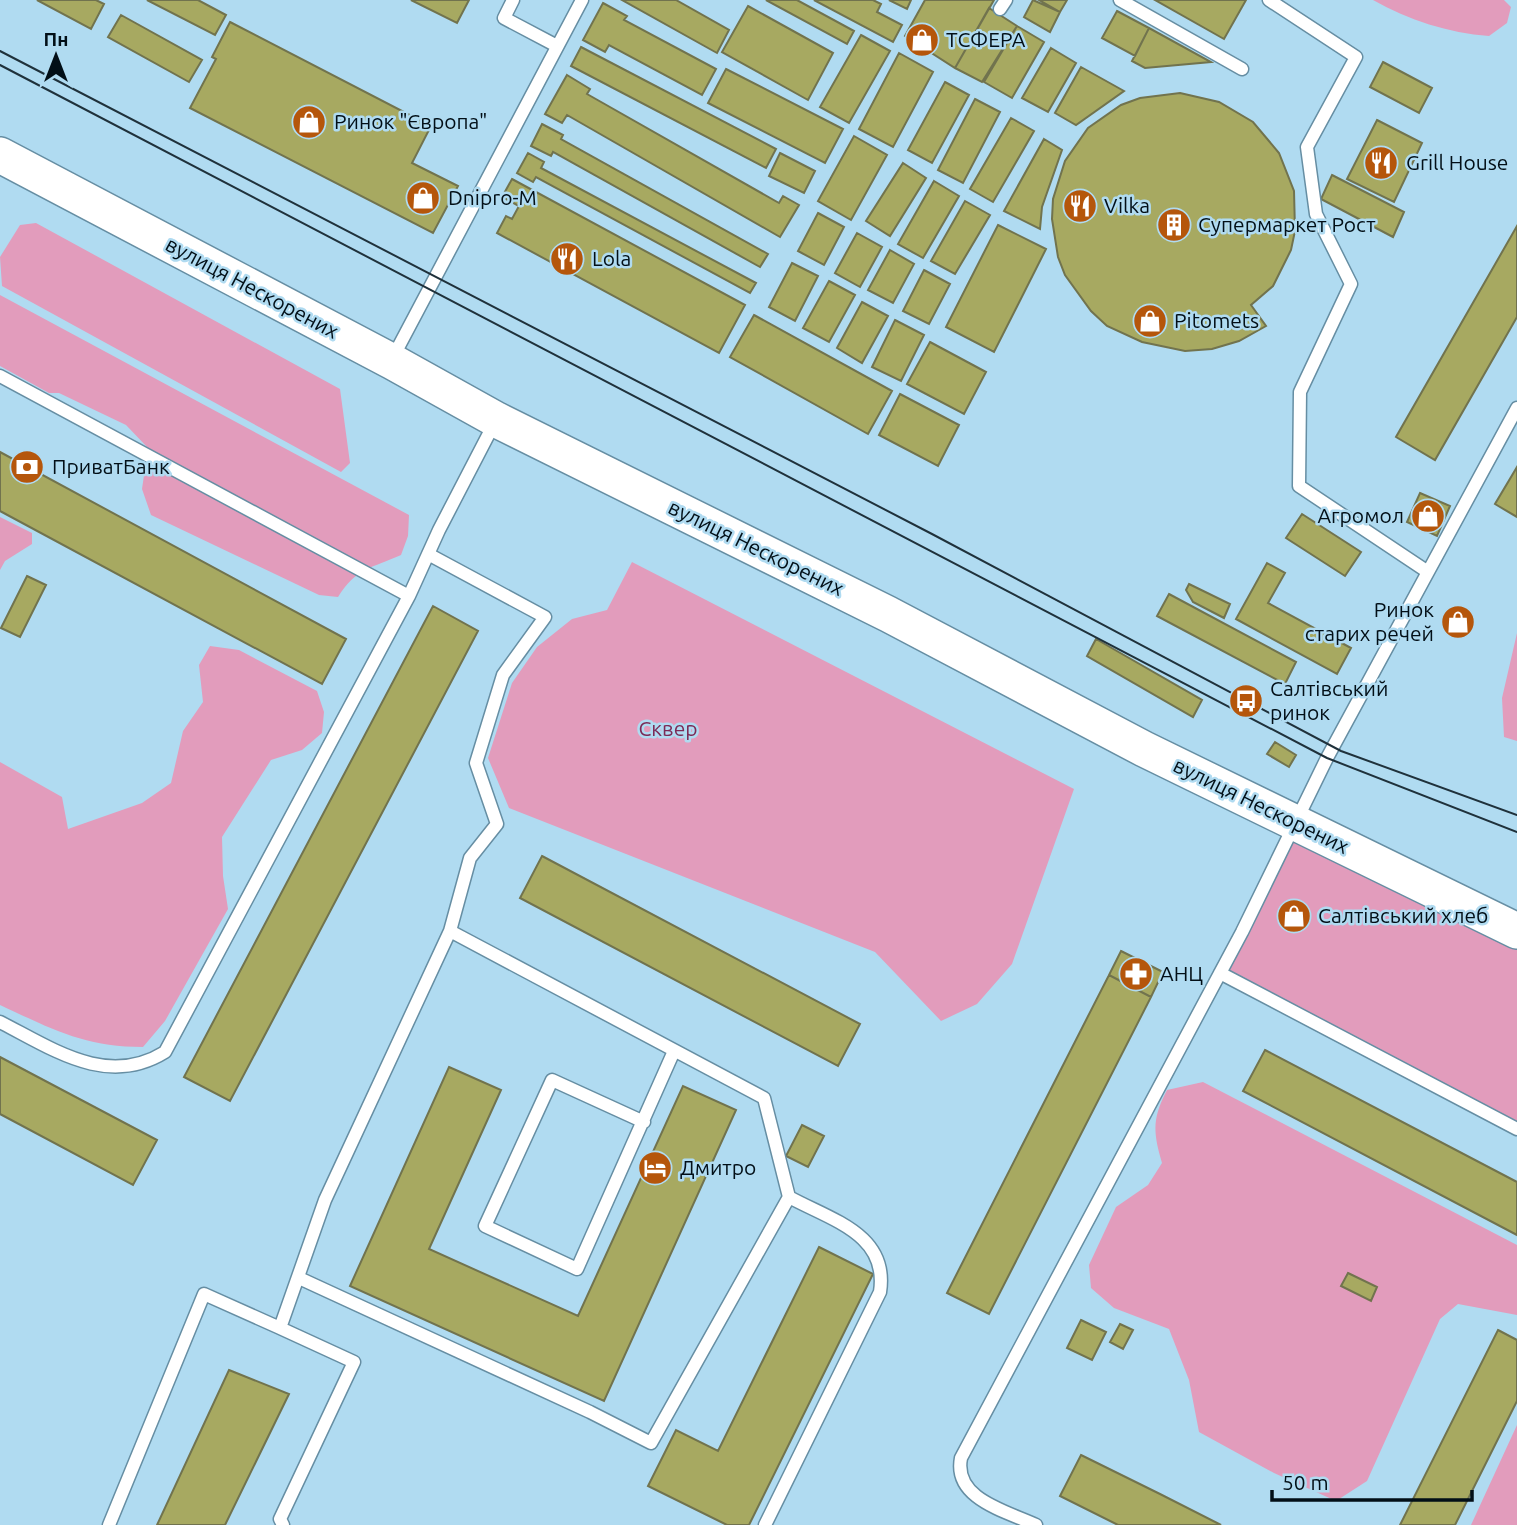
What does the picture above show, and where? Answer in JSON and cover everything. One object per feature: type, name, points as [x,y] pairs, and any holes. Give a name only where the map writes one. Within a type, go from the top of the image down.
[{"type":"main road","name":"вулиця Нескорених","points":[[0,155],[391,361],[496,420],[888,614],[1144,749],[1517,930]]},
{"type":"lane","points":[[513,0],[504,18],[557,46]]},
{"type":"lane","points":[[391,361],[582,0]]},
{"type":"lane","points":[[1120,0],[1242,69]]},
{"type":"lane","points":[[1269,0],[1356,57],[1307,147],[1316,214],[1351,284],[1300,392],[1299,486],[1428,572]]},
{"type":"lane","points":[[0,376],[409,596]]},
{"type":"lane","points":[[1036,1525],[970,1492],[960,1476],[961,1458],[1220,973],[1327,758],[1515,416]]},
{"type":"lane","points":[[0,1022],[75,1060],[116,1069],[145,1065],[165,1052],[409,596],[496,420]]},
{"type":"lane","points":[[280,1328],[325,1200],[450,931],[470,858],[497,824],[476,763],[503,675],[545,617],[428,554]]},
{"type":"lane","points":[[299,1278],[590,1412],[651,1443],[789,1197],[764,1098],[450,931]]},
{"type":"lane","points":[[1220,973],[1517,1129]]},
{"type":"lane","points":[[644,1122],[552,1080],[485,1226],[577,1269],[644,1122],[674,1051]]},
{"type":"lane","points":[[765,1525],[880,1292],[883,1277],[877,1254],[862,1237],[789,1197]]},
{"type":"lane","points":[[110,1525],[204,1294],[354,1362],[280,1519],[283,1525]]},
{"type":"green space","points":[[1373,0],[1504,0],[1511,7],[1507,23],[1489,36],[1429,24]]},
{"type":"green space","points":[[36,223],[340,389],[350,463],[341,472],[2,286],[0,257],[20,225]]},
{"type":"green space","points":[[0,295],[409,515],[408,536],[401,555],[358,574],[338,597],[319,595],[151,515],[142,489],[148,448],[126,425],[59,393],[49,393],[0,366]]},
{"type":"green space","points":[[0,517],[32,533],[32,544],[5,561],[0,570]]},
{"type":"green space","name":"Сквер","points":[[632,562],[1074,789],[1012,964],[977,1004],[941,1021],[875,952],[509,808],[488,758],[512,683],[537,647],[572,619],[607,610]]},
{"type":"green space","points":[[1517,633],[1517,741],[1504,737],[1502,698]]},
{"type":"green space","points":[[210,646],[239,650],[317,691],[324,712],[322,733],[302,750],[271,760],[222,837],[223,876],[228,909],[165,1021],[143,1047],[122,1046],[69,1035],[0,1005],[0,762],[62,797],[68,829],[142,803],[171,783],[183,731],[203,702],[199,665]]},
{"type":"green space","points":[[1296,823],[1517,931],[1517,1129],[1220,973]]},
{"type":"green space","points":[[1203,1082],[1517,1245],[1517,1315],[1458,1304],[1440,1319],[1367,1481],[1336,1501],[1274,1473],[1199,1432],[1189,1380],[1169,1329],[1114,1308],[1091,1288],[1089,1265],[1116,1207],[1148,1185],[1162,1163],[1157,1143],[1156,1118],[1167,1090]]},
{"type":"green space","points":[[1517,1425],[1517,1525],[1471,1525]]},
{"type":"building","points":[[37,0],[96,0],[104,4],[91,29]]},
{"type":"building","points":[[147,0],[198,0],[226,15],[215,35]]},
{"type":"building","points":[[411,0],[469,0],[457,23]]},
{"type":"building","points":[[622,0],[676,0],[729,30],[717,53]]},
{"type":"building","points":[[766,0],[797,0],[854,31],[847,44]]},
{"type":"building","points":[[814,0],[873,0],[881,4],[877,12],[902,25],[893,42]]},
{"type":"building","points":[[889,0],[911,0],[907,9]]},
{"type":"building","points":[[925,0],[994,0],[955,68],[905,36]]},
{"type":"building","points":[[1033,0],[1060,12],[1050,32],[1024,17]]},
{"type":"building","points":[[1039,0],[1067,0],[1060,12]]},
{"type":"building","points":[[1155,0],[1246,0],[1224,39]]},
{"type":"building","points":[[603,3],[627,16],[624,20],[716,69],[702,95],[609,45],[605,52],[583,40]]},
{"type":"building","points":[[748,6],[833,53],[808,100],[722,52]]},
{"type":"building","points":[[989,8],[1017,26],[982,82],[955,68]]},
{"type":"building","points":[[1117,11],[1149,28],[1135,56],[1102,38]]},
{"type":"building","points":[[121,15],[202,60],[189,82],[108,37]]},
{"type":"building","points":[[230,22],[431,126],[412,163],[458,186],[433,233],[190,108],[216,59],[212,57]]},
{"type":"building","points":[[1017,26],[1044,42],[1012,98],[984,82]]},
{"type":"building","points":[[1149,28],[1211,62],[1145,68],[1132,61]]},
{"type":"building","points":[[861,35],[890,51],[849,123],[820,107]]},
{"type":"building","points":[[581,47],[776,149],[766,168],[571,66]]},
{"type":"building","points":[[1051,48],[1076,63],[1048,112],[1022,98]]},
{"type":"building","points":[[899,53],[933,72],[893,147],[859,129]]},
{"type":"building","points":[[1383,62],[1432,88],[1419,113],[1370,87]]},
{"type":"building","points":[[1081,67],[1124,91],[1076,125],[1055,113]]},
{"type":"building","points":[[726,69],[843,129],[825,163],[708,103]]},
{"type":"building","points":[[567,75],[590,89],[587,94],[779,203],[783,196],[799,205],[780,237],[567,115],[562,123],[545,114]]},
{"type":"building","points":[[945,82],[969,95],[932,163],[908,150]]},
{"type":"building","name":"Супермаркет Рост","points":[[1180,93],[1219,102],[1253,122],[1279,153],[1294,191],[1295,231],[1291,250],[1273,286],[1251,305],[1266,326],[1239,341],[1212,349],[1185,351],[1142,342],[1107,326],[1091,311],[1065,275],[1058,257],[1052,219],[1053,199],[1065,161],[1088,128],[1121,105],[1140,98]]},
{"type":"building","points":[[975,99],[1000,112],[963,183],[938,170]]},
{"type":"building","points":[[1011,118],[1034,131],[993,202],[970,189]]},
{"type":"building","points":[[1377,120],[1422,143],[1394,202],[1347,179]]},
{"type":"building","points":[[542,124],[563,135],[561,139],[768,254],[760,267],[553,152],[551,156],[531,146]]},
{"type":"building","points":[[854,136],[887,155],[851,220],[818,201]]},
{"type":"building","points":[[1044,139],[1062,150],[1042,207],[1040,229],[1004,211]]},
{"type":"building","points":[[528,153],[544,162],[541,168],[756,283],[750,293],[536,177],[533,182],[517,173]]},
{"type":"building","points":[[780,153],[815,171],[804,193],[769,176]]},
{"type":"building","points":[[903,163],[926,178],[890,236],[866,221]]},
{"type":"building","points":[[1332,175],[1404,212],[1393,237],[1321,199]]},
{"type":"building","points":[[512,179],[745,305],[719,353],[497,233],[506,216],[512,219],[519,206],[502,197]]},
{"type":"building","points":[[934,181],[959,196],[923,258],[898,244]]},
{"type":"building","points":[[965,201],[990,215],[955,274],[931,261]]},
{"type":"building","points":[[818,213],[844,227],[824,265],[798,251]]},
{"type":"building","points":[[998,225],[1046,249],[994,352],[946,327]]},
{"type":"building","points":[[1517,226],[1517,317],[1435,460],[1396,437]]},
{"type":"building","points":[[857,233],[882,247],[860,287],[835,273]]},
{"type":"building","points":[[890,250],[914,264],[893,303],[868,290]]},
{"type":"building","points":[[792,263],[818,276],[795,321],[769,307]]},
{"type":"building","points":[[924,270],[950,284],[929,324],[903,311]]},
{"type":"building","points":[[829,281],[855,295],[829,342],[803,328]]},
{"type":"building","points":[[862,302],[888,316],[862,363],[837,348]]},
{"type":"building","points":[[754,315],[892,391],[868,434],[730,357]]},
{"type":"building","points":[[895,320],[924,335],[901,381],[872,367]]},
{"type":"building","points":[[930,342],[986,372],[964,414],[907,384]]},
{"type":"building","points":[[900,394],[959,425],[938,466],[879,435]]},
{"type":"building","points":[[0,452],[346,639],[322,684],[0,511]]},
{"type":"building","points":[[1517,467],[1517,517],[1495,504]]},
{"type":"building","points":[[1420,493],[1450,506],[1437,536],[1407,522]]},
{"type":"building","points":[[1302,514],[1361,552],[1345,576],[1286,538]]},
{"type":"building","points":[[1267,563],[1285,573],[1268,603],[1351,648],[1337,674],[1236,619]]},
{"type":"building","points":[[27,576],[46,585],[20,637],[1,628]]},
{"type":"building","points":[[1189,584],[1230,604],[1224,618],[1193,602],[1186,590]]},
{"type":"building","points":[[1169,594],[1296,662],[1285,684],[1157,616]]},
{"type":"building","points":[[433,606],[478,631],[230,1101],[184,1077]]},
{"type":"building","points":[[1096,639],[1202,700],[1193,717],[1087,656]]},
{"type":"building","points":[[1275,742],[1296,755],[1289,767],[1267,754]]},
{"type":"building","points":[[542,856],[860,1024],[838,1066],[520,898]]},
{"type":"building","name":"АНЦ","points":[[1121,951],[1163,972],[1151,997],[1109,975]]},
{"type":"building","points":[[1109,975],[1151,997],[989,1314],[947,1293]]},
{"type":"building","points":[[1265,1050],[1517,1182],[1517,1235],[1243,1091]]},
{"type":"building","points":[[0,1057],[157,1140],[133,1185],[0,1114]]},
{"type":"building","points":[[449,1067],[501,1090],[429,1249],[578,1316],[683,1086],[736,1110],[604,1401],[350,1286]]},
{"type":"building","points":[[802,1125],[824,1136],[808,1167],[786,1156]]},
{"type":"building","points":[[819,1247],[873,1274],[749,1525],[727,1525],[648,1486],[676,1430],[718,1451]]},
{"type":"building","points":[[1348,1273],[1377,1287],[1371,1301],[1341,1286]]},
{"type":"building","points":[[1081,1320],[1106,1332],[1092,1360],[1067,1348]]},
{"type":"building","points":[[1120,1324],[1133,1330],[1123,1349],[1110,1342]]},
{"type":"building","points":[[1498,1330],[1517,1340],[1517,1401],[1455,1525],[1400,1525]]},
{"type":"building","points":[[229,1370],[289,1394],[225,1525],[157,1525]]},
{"type":"building","points":[[1081,1455],[1221,1525],[1118,1525],[1060,1496]]},
{"type":"tram line","points":[[0,51],[932,534],[1341,751],[1517,815]]},
{"type":"tram line","points":[[0,65],[1327,758],[1517,832]]},
{"type":"place","name":"ТСФЕРА","points":[[922,40]]},
{"type":"place","name":"Ринок \"Європа\"","points":[[309,122]]},
{"type":"place","name":"Grill House","points":[[1381,163]]},
{"type":"place","name":"Dnipro-M","points":[[423,198]]},
{"type":"place","name":"Vilka","points":[[1080,206]]},
{"type":"place","name":"Супермаркет Рост","points":[[1174,225]]},
{"type":"place","name":"Lola","points":[[567,259]]},
{"type":"place","name":"Pitomets","points":[[1150,321]]},
{"type":"place","name":"ПриватБанк","points":[[27,467]]},
{"type":"place","name":"Агромол","points":[[1428,516]]},
{"type":"place","name":"Ринок старих речей","points":[[1458,622]]},
{"type":"place","name":"Салтівський ринок","points":[[1246,701]]},
{"type":"place","name":"Салтівський хлеб","points":[[1294,916]]},
{"type":"place","name":"АНЦ","points":[[1136,974]]},
{"type":"place","name":"Дмитро","points":[[655,1168]]}]
